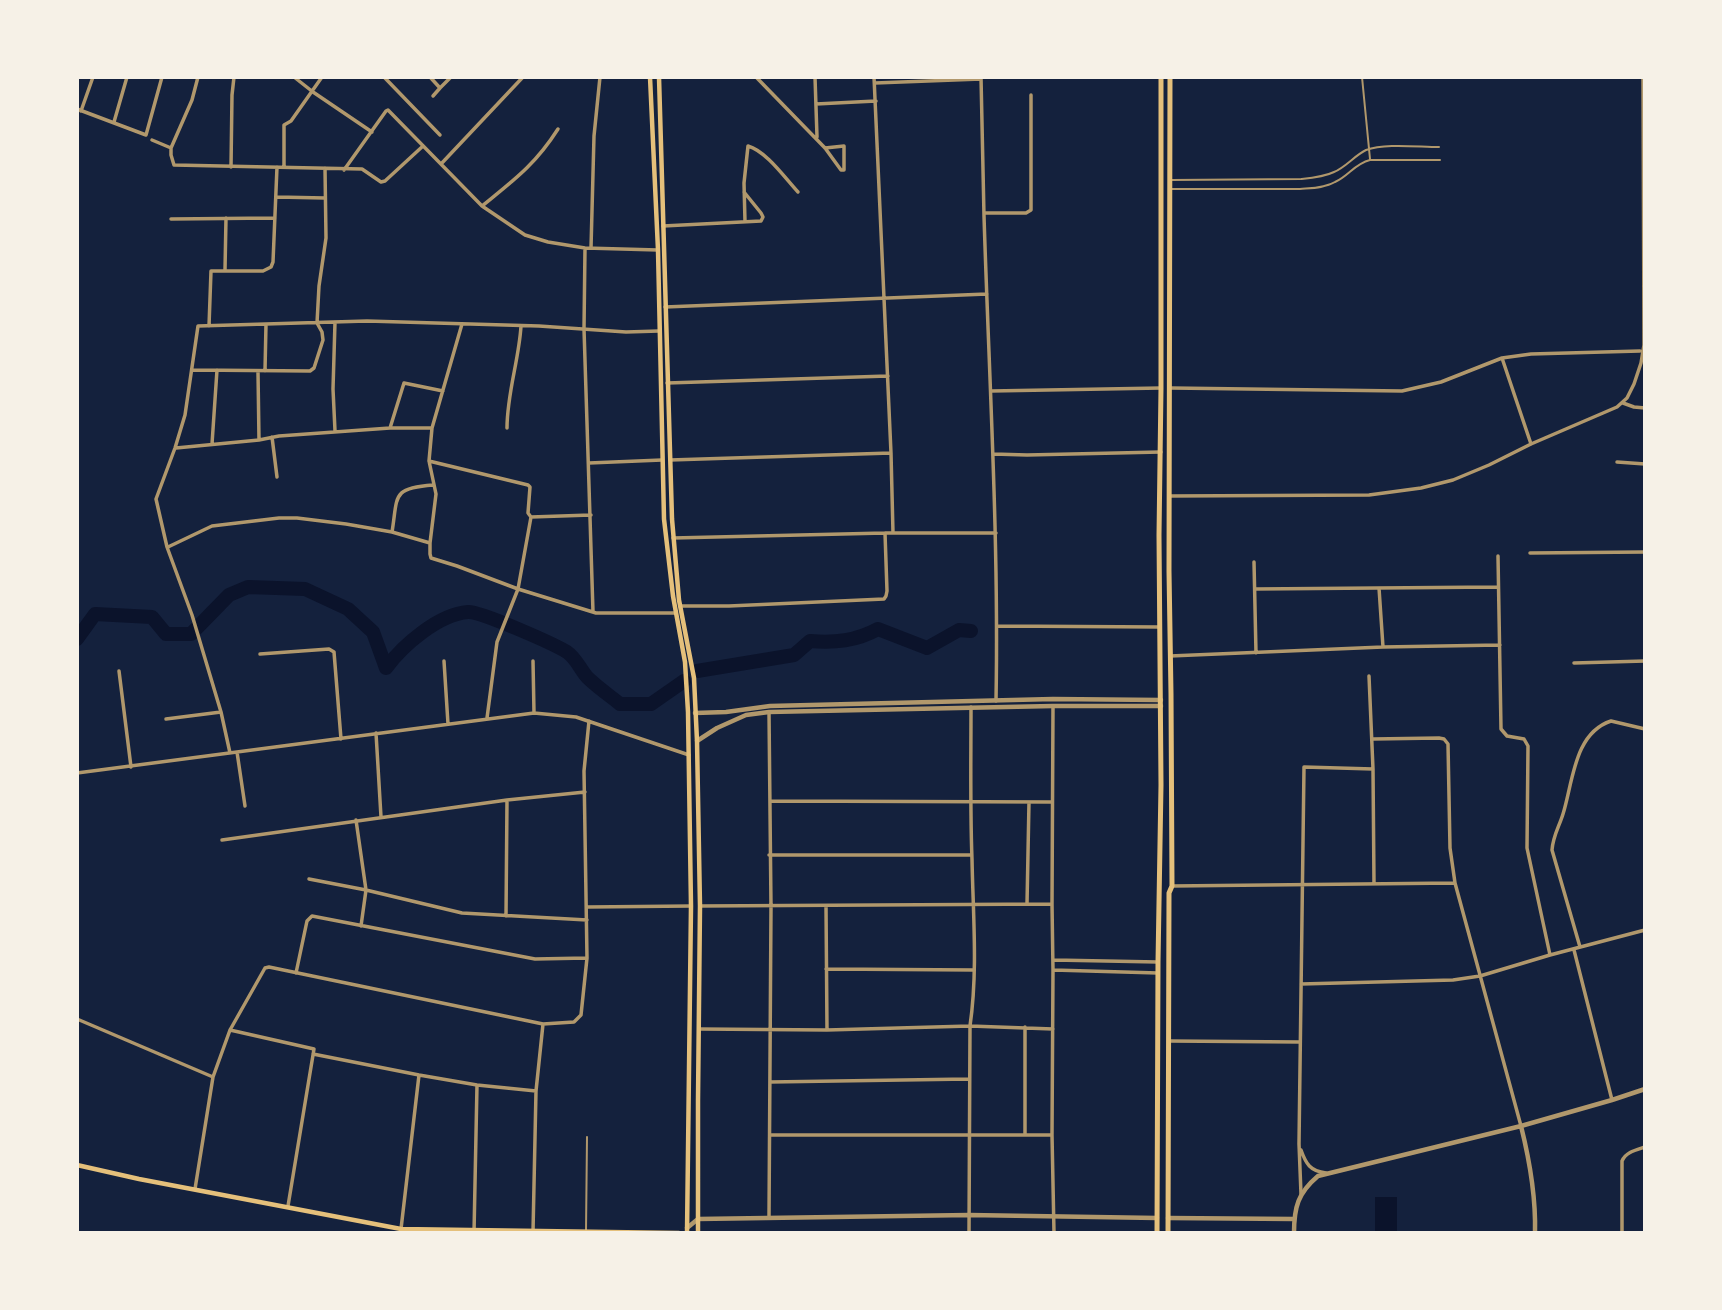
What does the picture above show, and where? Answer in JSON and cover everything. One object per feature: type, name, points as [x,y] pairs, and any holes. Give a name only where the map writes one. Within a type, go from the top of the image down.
[{"type":"highway","points":[[1157,1233],[1157,962],[1161,785],[1161,77]]},
{"type":"highway","points":[[1168,1233],[1172,786],[1169,571],[1170,77]]},
{"type":"highway","points":[[1160,522],[1169,522]]},
{"type":"highway","points":[[1160,572],[1169,571]]},
{"type":"highway","points":[[1161,785],[1172,786]]},
{"type":"highway","points":[[1158,893],[1170,890]]},
{"type":"main road","points":[[77,1166],[401,1229],[679,1233],[687,1230],[691,906],[687,684],[665,531],[658,250],[650,77]]},
{"type":"main road","points":[[659,77],[673,538],[680,606],[694,678],[697,741],[700,906],[698,1233]]},
{"type":"main road","points":[[661,408],[668,408]]},
{"type":"main road","points":[[691,969],[695,972],[699,969]]},
{"type":"main road","points":[[691,1003],[699,1003]]},
{"type":"main road","points":[[689,1100],[698,1100]]},
{"type":"main road","points":[[689,1132],[693,1129],[698,1132]]},
{"type":"street","points":[[93,77],[79,110],[146,135],[162,77]]},
{"type":"street","points":[[114,123],[127,77]]},
{"type":"street","points":[[198,77],[171,148],[174,166],[362,169],[381,182],[423,146]]},
{"type":"street","points":[[231,166],[234,77]]},
{"type":"street","points":[[294,77],[372,132]]},
{"type":"street","points":[[284,167],[284,125],[291,121],[322,77]]},
{"type":"street","points":[[384,77],[440,135]]},
{"type":"street","points":[[430,77],[440,88]]},
{"type":"street","points":[[433,96],[451,77]]},
{"type":"street","points":[[441,164],[523,77]]},
{"type":"street","points":[[591,248],[594,136],[600,77]]},
{"type":"street","points":[[756,77],[817,139],[843,170],[844,146],[825,148]]},
{"type":"street","points":[[815,77],[817,139]]},
{"type":"street","points":[[874,77],[893,533]]},
{"type":"street","points":[[1170,496],[1355,496],[1422,488],[1464,477],[1531,444],[1609,411],[1623,402],[1643,364],[1643,77]]},
{"type":"street","points":[[875,83],[981,78],[996,533],[996,701]]},
{"type":"street","points":[[984,213],[1026,213],[1031,210],[1031,95]]},
{"type":"street","points":[[816,104],[876,102]]},
{"type":"street","points":[[344,170],[388,110],[482,206],[537,240],[585,248],[658,250]]},
{"type":"street","points":[[482,206],[529,168],[558,129]]},
{"type":"street","points":[[152,140],[171,148]]},
{"type":"street","points":[[745,222],[743,192],[748,146],[762,153],[798,192]]},
{"type":"street","points":[[208,326],[211,271],[263,271],[271,267],[277,167]]},
{"type":"street","points":[[191,370],[312,370],[323,340],[317,323],[326,238],[325,168]]},
{"type":"street","points":[[663,226],[762,220],[763,215],[743,192]]},
{"type":"street","points":[[276,197],[326,198]]},
{"type":"street","points":[[225,270],[226,218]]},
{"type":"street","points":[[171,219],[275,218]]},
{"type":"street","points":[[585,248],[584,329],[593,612]]},
{"type":"street","points":[[665,307],[987,294]]},
{"type":"street","points":[[230,753],[222,712],[192,615],[167,547],[156,496],[185,415],[199,326],[367,321],[626,332],[659,331]]},
{"type":"street","points":[[335,322],[335,431]]},
{"type":"street","points":[[265,371],[266,324]]},
{"type":"street","points":[[462,324],[432,428],[429,461],[436,494],[429,554],[433,559],[518,589],[600,614],[676,613]]},
{"type":"street","points":[[507,428],[509,397],[521,326]]},
{"type":"street","points":[[1171,388],[1402,391],[1441,382],[1503,358],[1531,354],[1642,349]]},
{"type":"street","points":[[1503,358],[1531,444]]},
{"type":"street","points":[[212,444],[216,370]]},
{"type":"street","points":[[258,371],[259,440]]},
{"type":"street","points":[[667,383],[888,376]]},
{"type":"street","points":[[390,428],[404,383],[443,391]]},
{"type":"street","points":[[991,391],[1161,388]]},
{"type":"street","points":[[1623,402],[1645,408]]},
{"type":"street","points":[[175,448],[335,431],[432,428]]},
{"type":"street","points":[[272,437],[277,477]]},
{"type":"street","points":[[993,454],[1161,452]]},
{"type":"street","points":[[670,460],[891,453]]},
{"type":"street","points":[[589,463],[662,460]]},
{"type":"street","points":[[429,461],[530,487],[528,513],[531,517],[518,589],[498,637],[487,718]]},
{"type":"street","points":[[1616,463],[1645,464]]},
{"type":"street","points":[[392,533],[398,495],[417,486],[433,485]]},
{"type":"street","points":[[531,517],[591,515]]},
{"type":"street","points":[[167,547],[212,526],[279,519],[309,520],[392,533],[430,543]]},
{"type":"street","points":[[680,606],[884,598],[887,596],[885,533]]},
{"type":"street","points":[[673,538],[996,533]]},
{"type":"street","points":[[1530,553],[1645,552]]},
{"type":"street","points":[[1498,556],[1501,729],[1507,736],[1524,739],[1528,746],[1527,848],[1550,955]]},
{"type":"street","points":[[1254,562],[1256,653]]},
{"type":"street","points":[[1255,589],[1498,587]]},
{"type":"street","points":[[1380,588],[1383,647]]},
{"type":"street","points":[[998,626],[1160,627]]},
{"type":"street","points":[[1170,656],[1500,645]]},
{"type":"street","points":[[260,654],[332,650],[335,655],[341,739]]},
{"type":"street","points":[[444,661],[448,724]]},
{"type":"street","points":[[533,661],[534,713]]},
{"type":"street","points":[[1574,663],[1645,661]]},
{"type":"street","points":[[119,671],[131,767]]},
{"type":"street","points":[[1369,676],[1373,739],[1374,884]]},
{"type":"street","points":[[697,741],[746,715],[769,712],[996,701],[1161,703]]},
{"type":"street","points":[[695,713],[769,706],[971,708],[1106,702]]},
{"type":"street","points":[[1053,706],[1054,1233]]},
{"type":"street","points":[[969,1233],[970,1026],[974,970],[971,708]]},
{"type":"street","points":[[166,719],[222,712]]},
{"type":"street","points":[[769,712],[769,1219]]},
{"type":"street","points":[[77,773],[534,713],[576,717],[689,755]]},
{"type":"street","points":[[1580,947],[1552,850],[1553,836],[1563,814],[1572,776],[1587,739],[1598,727],[1611,720],[1645,729]]},
{"type":"street","points":[[195,1189],[214,1077],[229,1030],[265,968],[543,1024],[566,1024],[574,1022],[581,1015],[587,958],[584,771],[589,721]]},
{"type":"street","points":[[376,733],[381,817]]},
{"type":"street","points":[[1373,739],[1439,738],[1448,744],[1450,835],[1455,883],[1532,1170],[1535,1233]]},
{"type":"street","points":[[237,752],[245,806]]},
{"type":"street","points":[[1294,1233],[1294,1219],[1301,1194],[1299,1144],[1304,767],[1373,769]]},
{"type":"street","points":[[222,840],[507,800],[585,792]]},
{"type":"street","points":[[506,916],[507,800]]},
{"type":"street","points":[[770,801],[1052,802]]},
{"type":"street","points":[[1027,904],[1029,802]]},
{"type":"street","points":[[356,820],[366,890],[360,926]]},
{"type":"street","points":[[769,855],[971,855]]},
{"type":"street","points":[[309,879],[462,914],[587,920]]},
{"type":"street","points":[[1170,890],[1302,884],[1455,883]]},
{"type":"street","points":[[700,906],[1052,904]]},
{"type":"street","points":[[587,907],[691,906]]},
{"type":"street","points":[[826,906],[827,1030]]},
{"type":"street","points":[[296,973],[307,921],[312,916],[536,959],[587,958]]},
{"type":"street","points":[[1301,984],[1452,980],[1480,976],[1645,930]]},
{"type":"street","points":[[1573,949],[1612,1100]]},
{"type":"street","points":[[1053,960],[1157,962]]},
{"type":"street","points":[[826,969],[974,970]]},
{"type":"street","points":[[1054,970],[1158,973]]},
{"type":"street","points":[[77,1019],[214,1077]]},
{"type":"street","points":[[533,1232],[537,1091],[543,1024]]},
{"type":"street","points":[[699,1029],[827,1030],[970,1026],[1053,1029]]},
{"type":"street","points":[[1025,1027],[1025,1135]]},
{"type":"street","points":[[229,1030],[419,1075],[477,1085],[537,1091]]},
{"type":"street","points":[[1168,1041],[1300,1042]]},
{"type":"street","points":[[288,1206],[313,1052]]},
{"type":"street","points":[[401,1229],[419,1075]]},
{"type":"street","points":[[770,1082],[969,1079]]},
{"type":"street","points":[[474,1232],[477,1085]]},
{"type":"street","points":[[1301,1194],[1318,1177],[1328,1173],[1521,1126],[1645,1089]]},
{"type":"street","points":[[770,1135],[1052,1135]]},
{"type":"street","points":[[1299,1144],[1308,1166],[1316,1172],[1328,1173]]},
{"type":"street","points":[[1622,1233],[1622,1161],[1628,1153],[1645,1147]]},
{"type":"street","points":[[687,1230],[698,1219],[969,1215],[1157,1218]]},
{"type":"street","points":[[1168,1218],[1294,1219]]},
{"type":"lane","points":[[1362,77],[1370,160]]},
{"type":"lane","points":[[1170,180],[1318,177],[1335,172],[1368,149],[1438,147]]},
{"type":"lane","points":[[1170,189],[1318,187],[1335,182],[1360,163],[1370,160],[1440,160]]},
{"type":"lane","points":[[586,1232],[587,1137]]},
{"type":"water","points":[[1375,1197],[1397,1197],[1397,1233],[1375,1233]]},
{"type":"waterway","points":[[77,639],[95,614],[152,617],[166,634],[191,634],[229,595],[248,587],[305,589],[348,609],[373,632],[386,668],[422,632],[445,618],[468,612],[501,622],[567,652],[587,677],[620,704],[651,704],[684,681]]},
{"type":"waterway","points":[[697,671],[794,655],[810,641],[845,640],[878,629],[927,648],[959,630],[971,631]]}]
